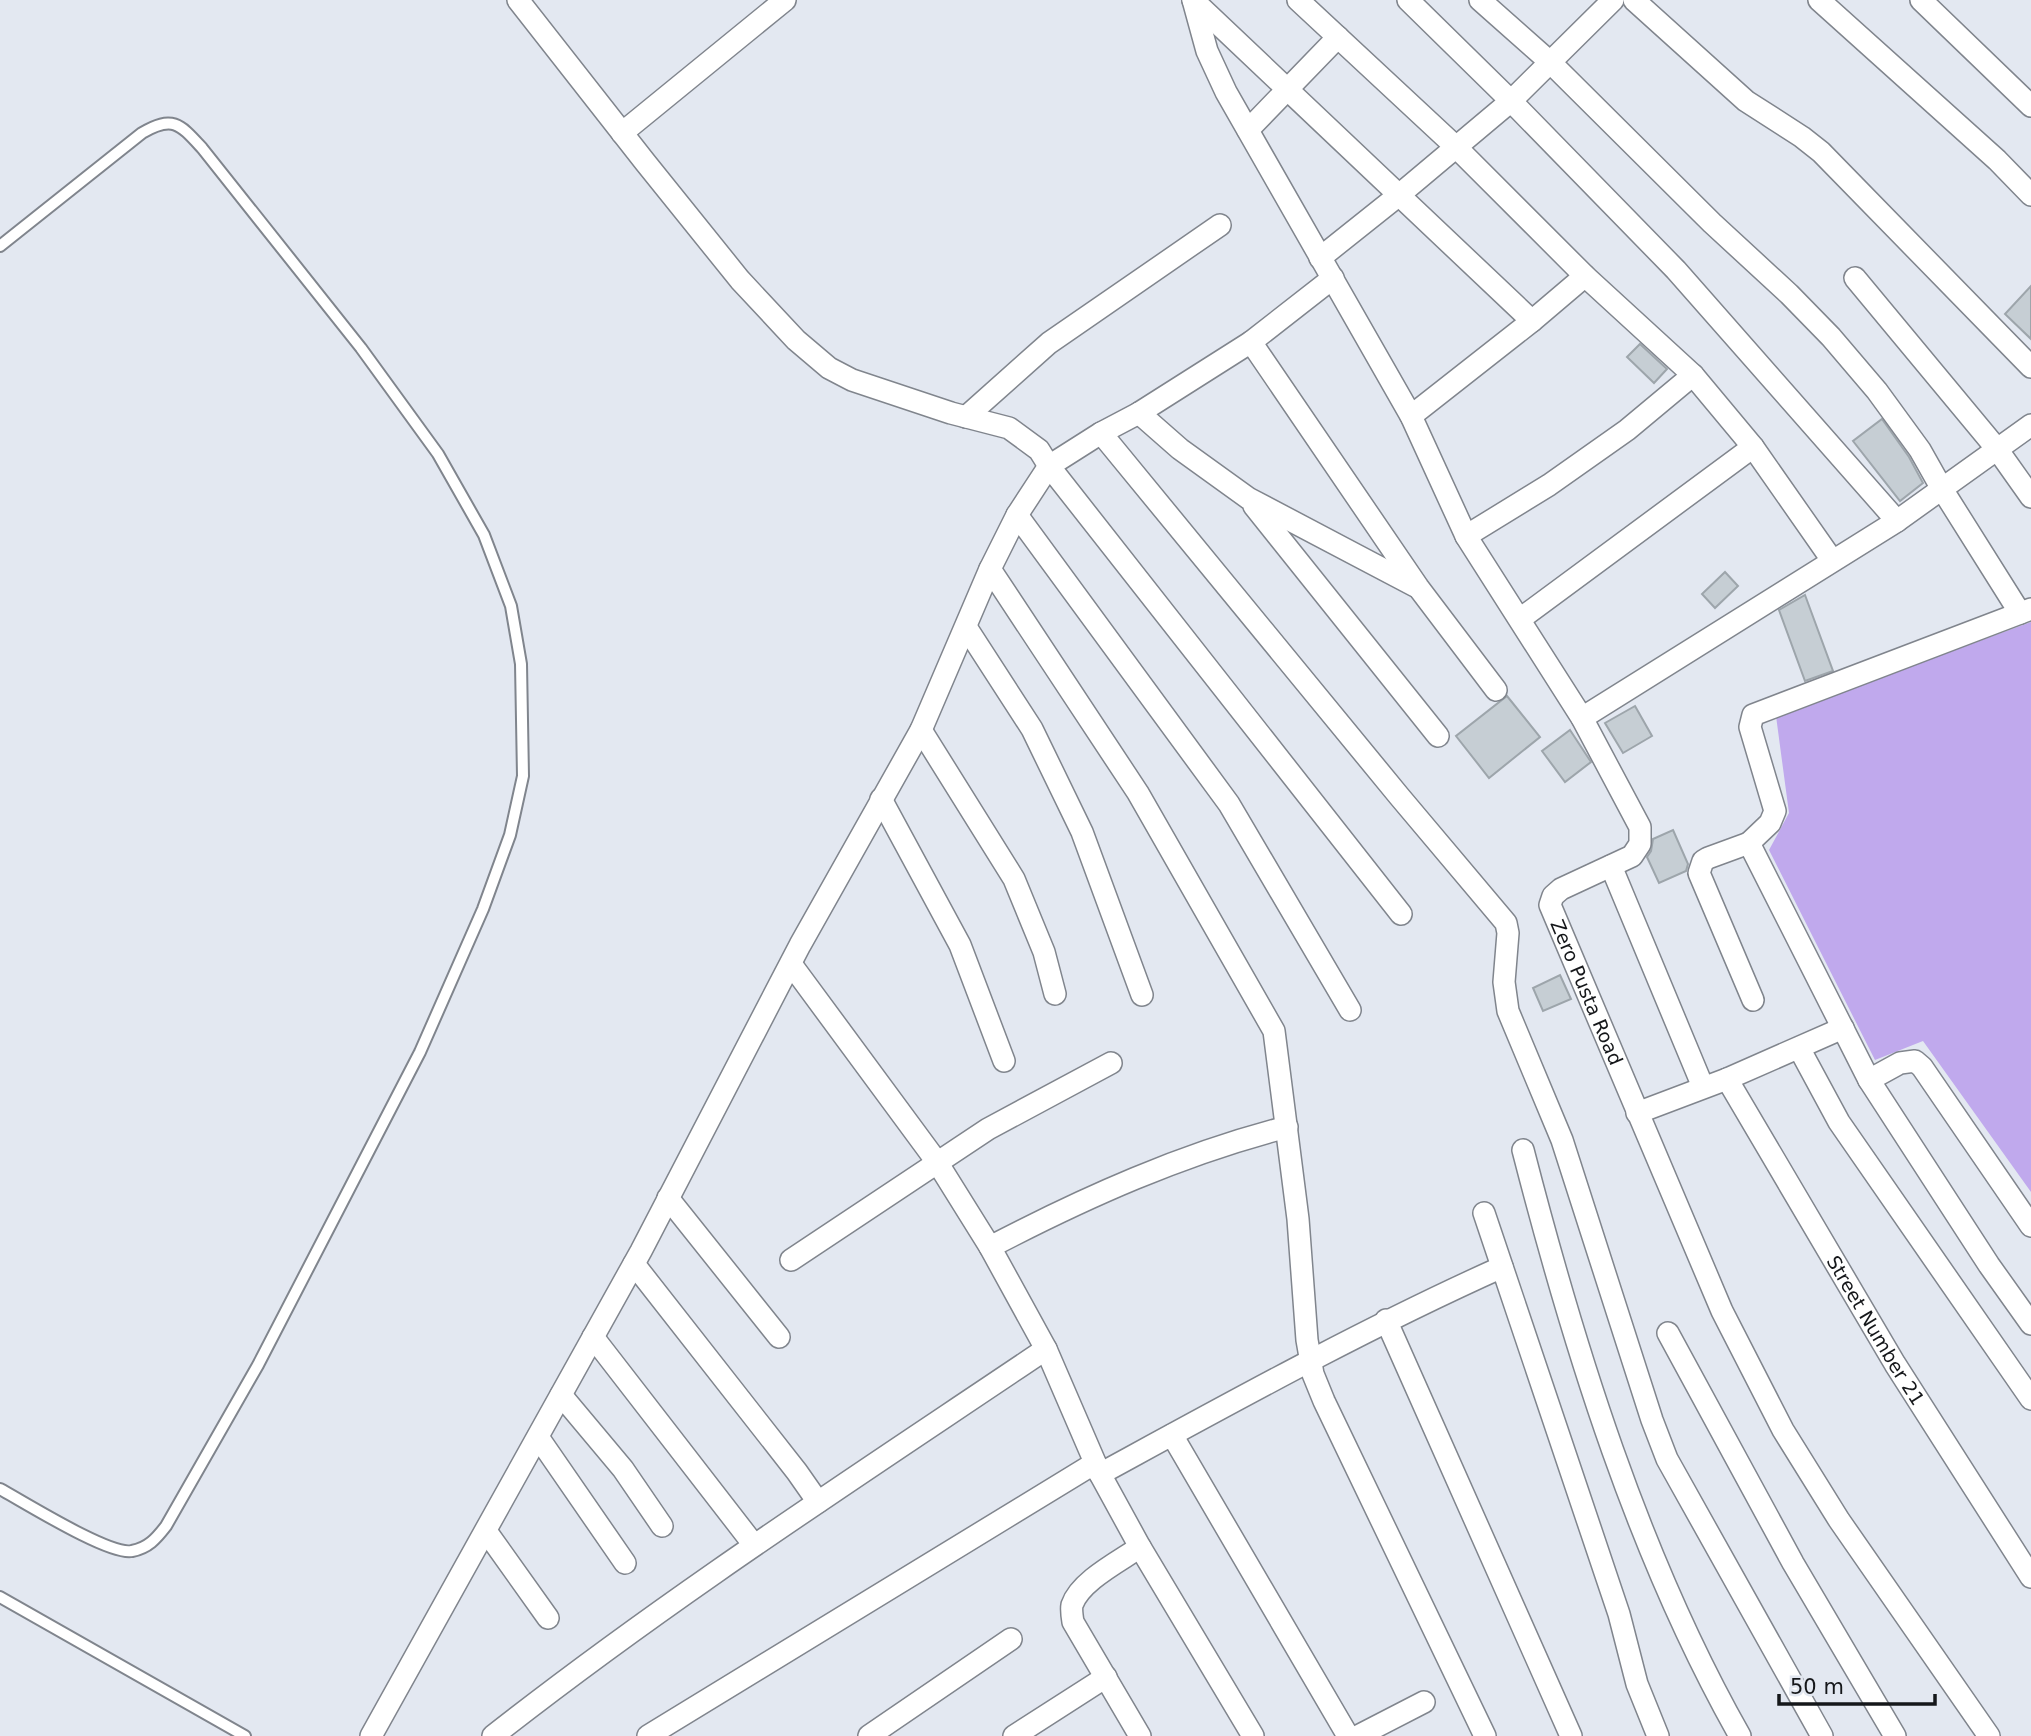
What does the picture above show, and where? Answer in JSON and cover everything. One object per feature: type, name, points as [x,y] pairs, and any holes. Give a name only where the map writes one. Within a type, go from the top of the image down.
[{"type":"street","points":[[518,0],[740,280],[796,340],[829,368],[852,380],[1009,428],[1039,450],[1401,914]]},
{"type":"street","points":[[622,133],[785,0]]},
{"type":"street","points":[[1193,0],[1532,321]]},
{"type":"street","points":[[1193,0],[1206,51],[1410,416],[1466,536],[1582,718],[1640,827],[1640,844],[1636,851],[1632,856],[1611,866],[1703,1087]]},
{"type":"street","points":[[1298,0],[1456,147],[1585,276],[1693,375],[1753,447],[1832,560]]},
{"type":"street","points":[[1408,0],[1511,100],[1676,270],[1897,520]]},
{"type":"street","points":[[1480,0],[1550,62],[1831,337],[1877,391],[1920,450],[1942,489],[2026,611],[1753,715],[1750,727],[1775,811],[1770,823],[1749,843],[1708,858],[1700,867],[1699,873],[1753,1000]]},
{"type":"street","points":[[1320,258],[1511,100],[1613,0]]},
{"type":"street","points":[[1634,0],[1746,101],[1821,152],[2031,368]]},
{"type":"street","points":[[1819,0],[1997,160],[2031,195]]},
{"type":"street","points":[[1921,0],[2031,106]]},
{"type":"street","points":[[1248,130],[1338,37]]},
{"type":"street","points":[[966,417],[1049,343],[1220,225]]},
{"type":"street","points":[[1410,416],[1585,276]]},
{"type":"street","points":[[372,1736],[634,1264],[791,964],[920,730],[990,569],[1017,515],[1049,466],[1251,342],[1333,278]]},
{"type":"street","points":[[1855,278],[1997,449],[2031,497]]},
{"type":"street","points":[[1251,342],[1418,587],[1496,690]]},
{"type":"street","points":[[1466,536],[1549,485],[1616,438],[1693,375]]},
{"type":"street","points":[[1139,413],[1180,449],[1248,498],[1418,587]]},
{"type":"street","points":[[1582,718],[1897,520],[2031,425]]},
{"type":"street","points":[[1101,433],[1398,796],[1506,923],[1508,933],[1504,982],[1508,1011],[1562,1140],[1662,1446],[1687,1496],[1822,1736]]},
{"type":"street","points":[[1520,619],[1753,447]]},
{"type":"street","points":[[1248,498],[1438,736]]},
{"type":"street","points":[[1017,515],[1229,804],[1350,1010]]},
{"type":"street","points":[[990,569],[1138,793],[1274,1031],[1298,1219],[1310,1359],[1324,1401],[1485,1736]]},
{"type":"street","points":[[966,627],[1032,729],[1082,832],[1142,995]]},
{"type":"street","points":[[920,730],[1014,879],[1044,952],[1055,994]]},
{"type":"street","points":[[881,799],[960,945],[1004,1062]]},
{"type":"street","points":[[1749,843],[1869,1080],[1989,1265],[2031,1324]]},
{"type":"street","name":"Zero Pusta Road","points":[[1611,866],[1561,889],[1550,905],[1637,1113]]},
{"type":"street","points":[[791,964],[937,1162],[990,1247],[1046,1349],[1098,1469],[1140,1547],[1253,1736]]},
{"type":"street","points":[[1843,1028],[1727,1079],[1637,1113],[1722,1311],[1783,1430],[1839,1520],[1989,1736]]},
{"type":"street","points":[[1799,1048],[1839,1122],[2031,1399]]},
{"type":"street","points":[[1869,1080],[1900,1063],[1915,1061],[1922,1067],[2031,1226]]},
{"type":"street","points":[[791,1259],[937,1162],[1041,1099],[1111,1063]]},
{"type":"street","name":"Street Number 21","points":[[1727,1079],[1895,1364],[2031,1577]]},
{"type":"street","points":[[990,1247],[1129,1180],[1241,1139],[1287,1127]]},
{"type":"street","points":[[1523,1150],[1576,1338],[1629,1492],[1688,1638],[1740,1736]]},
{"type":"street","points":[[668,1198],[779,1337]]},
{"type":"street","points":[[1484,1213],[1619,1614],[1637,1684],[1658,1736]]},
{"type":"street","points":[[634,1264],[818,1502]]},
{"type":"street","points":[[648,1736],[1098,1469],[1172,1435],[1386,1320],[1503,1266]]},
{"type":"street","points":[[1386,1320],[1571,1736]]},
{"type":"street","points":[[1668,1333],[1793,1563],[1895,1736]]},
{"type":"street","points":[[593,1337],[754,1545]]},
{"type":"street","points":[[493,1736],[579,1668],[754,1545],[1046,1349]]},
{"type":"street","points":[[561,1395],[623,1469],[662,1526]]},
{"type":"street","points":[[1172,1435],[1360,1735],[1424,1702]]},
{"type":"street","points":[[538,1437],[625,1563]]},
{"type":"street","points":[[486,1531],[548,1618]]},
{"type":"street","points":[[1140,1547],[1087,1583],[1071,1608],[1073,1622],[1140,1736]]},
{"type":"street","points":[[870,1736],[1011,1639]]},
{"type":"street","points":[[1014,1736],[1106,1676]]},
{"type":"lane","points":[[0,246],[142,133],[160,123],[172,123],[186,131],[361,348],[438,454],[484,535],[511,606],[521,664],[523,776],[510,835],[483,909],[420,1052],[258,1365],[166,1526],[151,1544],[130,1552],[108,1548],[0,1489]]},
{"type":"lane","points":[[0,1597],[245,1736]]},
{"type":"shaded area","points":[[2031,622],[2031,1192],[1923,1041],[1875,1060],[1769,850],[1789,813],[1776,716]]},
{"type":"building","points":[[2031,286],[2031,339],[2005,314]]},
{"type":"building","points":[[1640,344],[1667,369],[1654,383],[1627,357]]},
{"type":"building","points":[[1882,419],[1909,457],[1923,483],[1900,501],[1853,441]]},
{"type":"building","points":[[1725,572],[1738,586],[1715,608],[1702,594]]},
{"type":"building","points":[[1805,595],[1833,671],[1805,681],[1779,610]]},
{"type":"building","points":[[1507,696],[1540,737],[1489,778],[1456,736]]},
{"type":"building","points":[[1635,706],[1652,736],[1623,753],[1605,723]]},
{"type":"building","points":[[1570,730],[1591,762],[1565,782],[1542,751]]},
{"type":"building","points":[[1673,830],[1688,864],[1686,871],[1659,883],[1647,857],[1653,839]]},
{"type":"building","points":[[1560,975],[1571,999],[1543,1011],[1533,988]]}]
